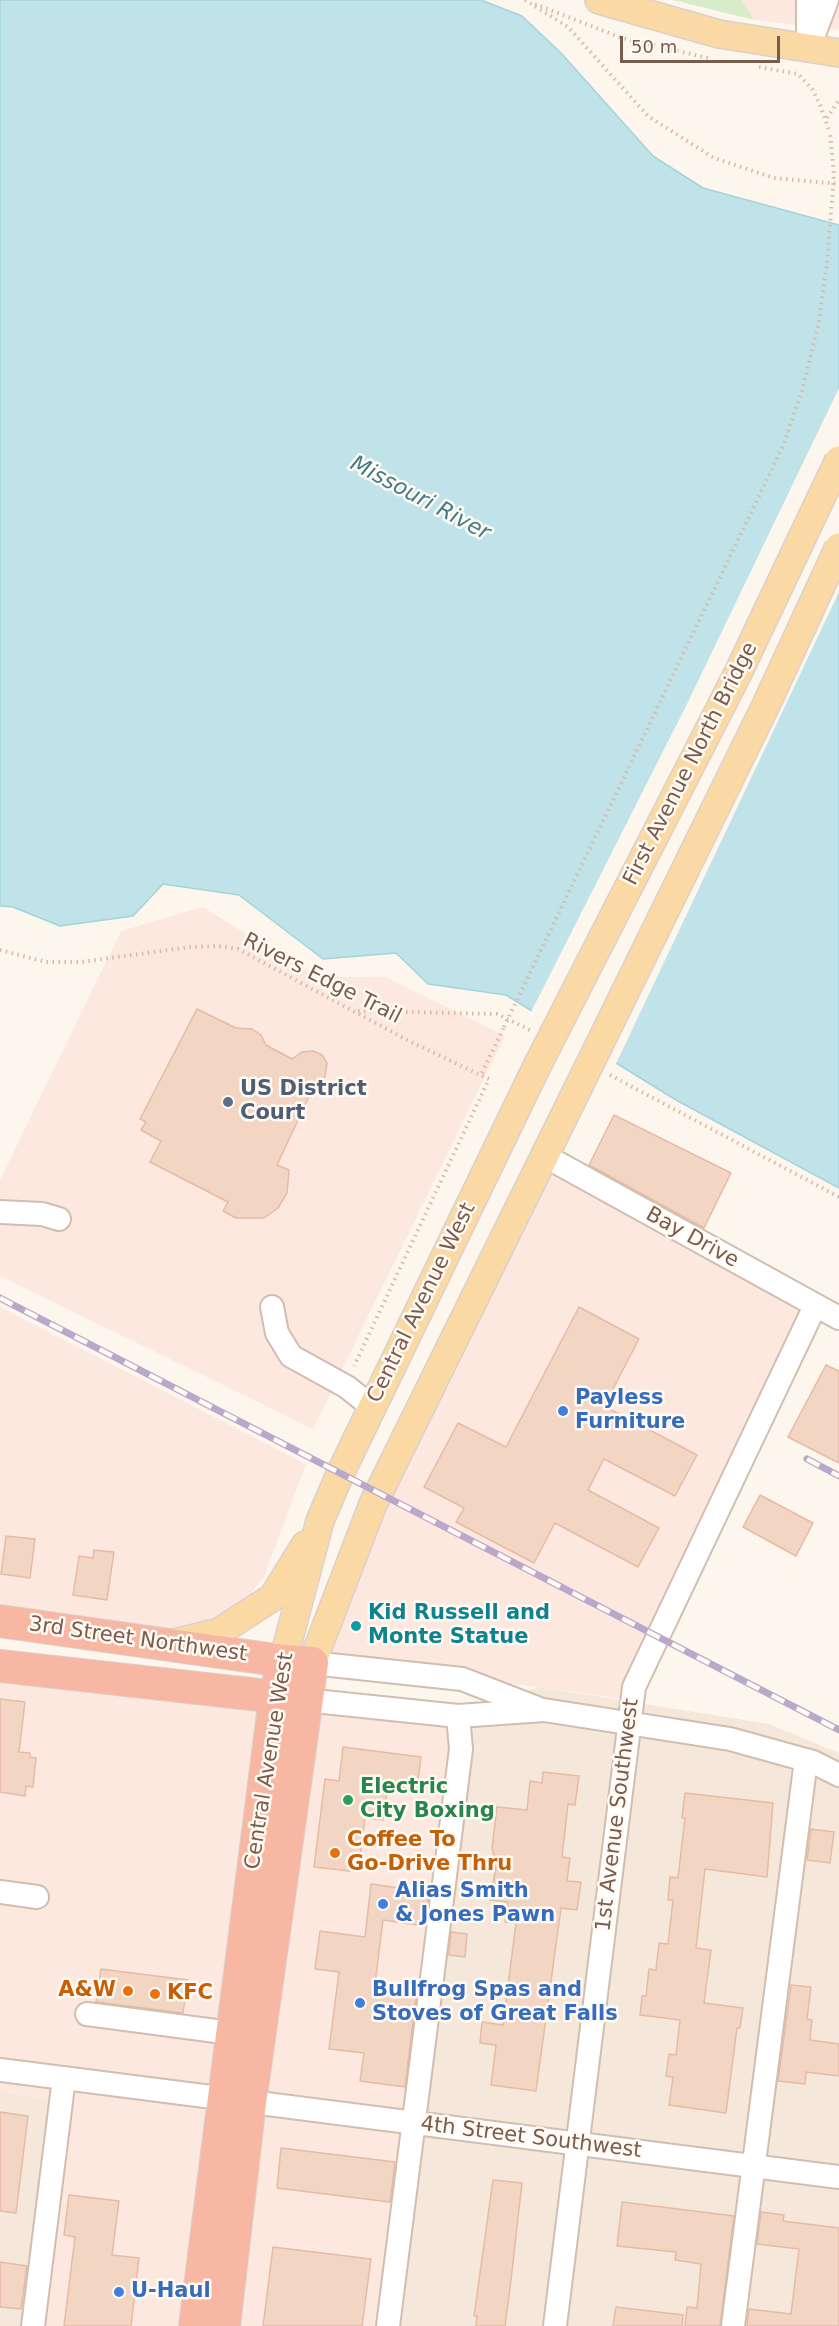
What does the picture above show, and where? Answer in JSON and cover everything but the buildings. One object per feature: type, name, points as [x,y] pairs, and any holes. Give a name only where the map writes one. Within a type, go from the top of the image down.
[{"type":"highway","name":"3rd Street Northwest","points":[[0,1621],[298,1662]]},
{"type":"highway","name":"Central Avenue West","points":[[224,2326],[236,2101],[231,2032],[298,1662]]},
{"type":"highway","name":"3rd Street Northwest","points":[[0,1666],[290,1699]]},
{"type":"highway","name":"Central Avenue West","points":[[195,2326],[236,2101],[290,1699]]},
{"type":"main road","points":[[599,0],[644,15],[719,34],[808,50],[839,53]]},
{"type":"main road","name":"First Avenue North Bridge","points":[[537,1066],[738,673],[839,460]]},
{"type":"main road","name":"First Avenue North Bridge","points":[[579,1086],[766,705],[839,547]]},
{"type":"main road","name":"Central Avenue West","points":[[298,1662],[320,1521],[372,1407],[537,1066]]},
{"type":"main road","name":"Central Avenue West","points":[[298,1662],[579,1086]]},
{"type":"main road","points":[[169,1644],[219,1632],[273,1597],[320,1521]]},
{"type":"street","points":[[808,0],[808,50]]},
{"type":"street","points":[[808,50],[827,0]]},
{"type":"street","name":"Bay Drive","points":[[545,1156],[839,1318]]},
{"type":"street","points":[[0,1212],[42,1214],[59,1218]]},
{"type":"street","name":"1st Avenue Southwest","points":[[555,2326],[634,1687],[814,1306]]},
{"type":"street","points":[[272,1307],[277,1333],[291,1356],[347,1387],[372,1407]]},
{"type":"street","points":[[298,1662],[462,1679],[544,1710]]},
{"type":"street","points":[[290,1699],[458,1716],[544,1710],[730,1739],[806,1760],[839,1775]]},
{"type":"street","points":[[388,2326],[461,1749],[458,1716]]},
{"type":"street","points":[[733,2326],[806,1760]]},
{"type":"street","points":[[0,1892],[37,1897]]},
{"type":"street","points":[[87,2014],[231,2032]]},
{"type":"street","name":"4th Street Southwest","points":[[0,2070],[839,2177]]},
{"type":"street","points":[[33,2326],[64,2078]]},
{"type":"path","points":[[525,0],[567,27],[648,116],[714,158],[774,178],[839,184]]},
{"type":"path","points":[[347,1387],[359,1350],[489,1078],[482,1073],[783,446],[802,391],[820,310],[827,262],[834,175],[827,119],[839,100]]},
{"type":"path","name":"Rivers Edge Trail","points":[[0,950],[46,963],[81,962],[190,947],[218,946],[238,949],[455,1064],[482,1073]]},
{"type":"shaded area","points":[[742,0],[839,0],[839,30],[754,20]]},
{"type":"shaded area","points":[[203,907],[316,977],[386,977],[505,1036],[313,1429],[0,1276],[0,1180],[121,931]]},
{"type":"shaded area","points":[[545,1156],[815,1306],[632,1700],[539,1687],[312,1663]]},
{"type":"shaded area","points":[[0,1307],[306,1464],[264,1577],[219,1632],[0,1621]]},
{"type":"shaded area","points":[[0,1666],[275,1698],[195,2326],[33,2326],[60,2100],[0,2092]]},
{"type":"shaded area","points":[[539,1687],[769,1724],[839,1753],[839,2326],[388,2326],[458,1716]]},
{"type":"shaded area","points":[[305,1700],[458,1716],[388,2326],[225,2326]]},
{"type":"shaded area","points":[[0,2092],[61,2100],[33,2326],[0,2326]]},
{"type":"green space","points":[[673,0],[742,0],[754,20]]},
{"type":"water","name":"Missouri River","points":[[0,0],[481,0],[522,16],[561,53],[653,156],[703,188],[839,225],[839,1188],[676,1100],[506,995],[428,984],[396,953],[323,959],[239,895],[163,884],[133,916],[60,926],[13,907],[0,906]]},
{"type":"pier","points":[[839,388],[839,592],[615,1066],[530,1014],[686,706]]},
{"type":"railway","points":[[0,1298],[839,1730]]},
{"type":"railway","points":[[807,1459],[839,1476]]},
{"type":"place","name":"US District Court","points":[[228,1102]]},
{"type":"place","name":"Payless Furniture","points":[[563,1411]]},
{"type":"place","name":"Kid Russell and Monte Statue","points":[[356,1626]]},
{"type":"place","name":"Electric City Boxing","points":[[348,1800]]},
{"type":"place","name":"Coffee To Go-Drive Thru","points":[[335,1853]]},
{"type":"place","name":"Alias Smith & Jones Pawn","points":[[383,1904]]},
{"type":"place","name":"A&W","points":[[128,1991]]},
{"type":"place","name":"KFC","points":[[155,1994]]},
{"type":"place","name":"Bullfrog Spas and Stoves of Great Falls","points":[[360,2003]]},
{"type":"place","name":"U-Haul","points":[[119,2292]]}]
